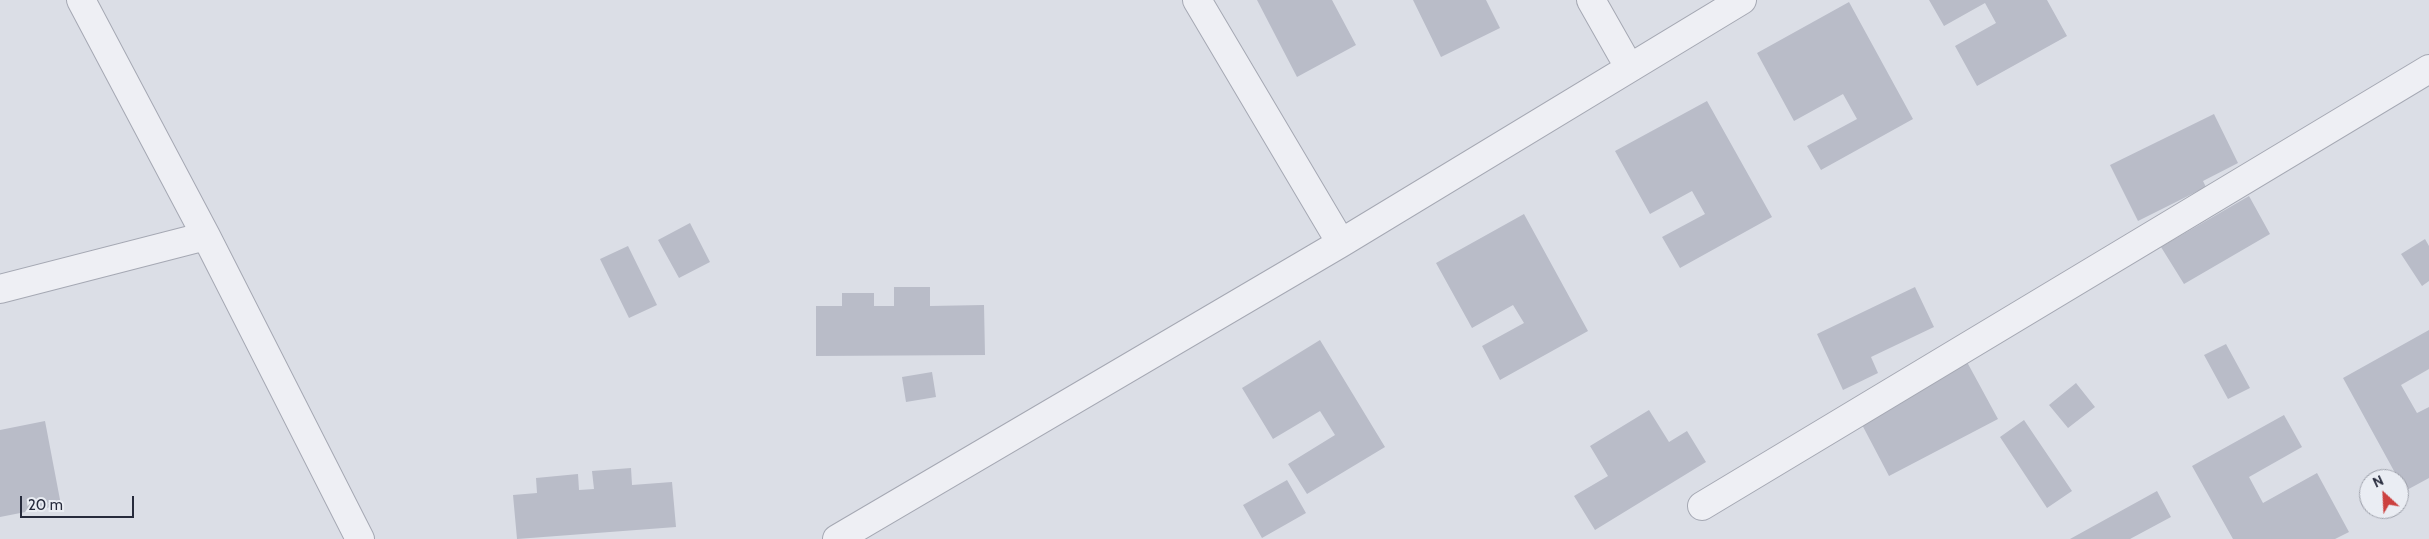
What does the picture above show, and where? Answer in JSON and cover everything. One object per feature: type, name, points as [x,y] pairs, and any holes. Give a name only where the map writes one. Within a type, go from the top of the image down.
[{"type":"lane","points":[[81,0],[206,236],[360,539]]},
{"type":"lane","points":[[1197,0],[1341,243]]},
{"type":"lane","points":[[1590,0],[1629,67]]},
{"type":"lane","points":[[837,539],[1341,243],[1742,0]]},
{"type":"lane","points":[[1702,506],[2429,69]]},
{"type":"lane","points":[[0,289],[206,236]]},
{"type":"building","points":[[1257,0],[1332,0],[1356,45],[1297,77]]},
{"type":"building","points":[[1413,0],[1486,0],[1500,28],[1441,57]]},
{"type":"building","points":[[1929,0],[2047,0],[2067,36],[1977,86],[1955,46],[1996,23],[1985,3],[1944,26]]},
{"type":"building","points":[[1849,2],[1913,119],[1821,170],[1807,146],[1857,119],[1843,94],[1794,121],[1757,53]]},
{"type":"building","points":[[1707,101],[1772,217],[1680,268],[1662,237],[1705,214],[1692,191],[1650,214],[1615,151]]},
{"type":"building","points":[[2214,114],[2238,163],[2203,181],[2206,187],[2138,221],[2110,165]]},
{"type":"building","points":[[2249,196],[2270,234],[2184,284],[2161,247]]},
{"type":"building","points":[[1524,214],[1588,331],[1500,380],[1482,346],[1524,323],[1513,305],[1472,328],[1436,263]]},
{"type":"building","points":[[690,223],[710,262],[679,278],[658,240]]},
{"type":"building","points":[[2425,239],[2429,246],[2429,281],[2422,286],[2401,254]]},
{"type":"building","points":[[628,246],[657,305],[629,318],[600,259]]},
{"type":"building","points":[[894,287],[930,287],[930,306],[984,305],[985,355],[816,356],[816,306],[842,306],[842,293],[874,293],[874,306],[894,306]]},
{"type":"building","points":[[1915,287],[1934,327],[1871,357],[1878,373],[1843,390],[1817,334]]},
{"type":"building","points":[[2429,330],[2429,369],[2401,385],[2417,413],[2429,407],[2429,478],[2409,489],[2409,469],[2393,469],[2343,378]]},
{"type":"building","points":[[1320,340],[1385,447],[1307,494],[1288,464],[1335,435],[1320,411],[1273,439],[1242,388]]},
{"type":"building","points":[[2226,344],[2250,388],[2228,399],[2204,355]]},
{"type":"building","points":[[1967,362],[1998,419],[1889,476],[1859,419]]},
{"type":"building","points":[[932,372],[936,397],[906,402],[902,377]]},
{"type":"building","points":[[2076,383],[2095,407],[2068,428],[2049,405]]},
{"type":"building","points":[[1649,410],[1669,442],[1687,431],[1706,462],[1595,530],[1574,496],[1608,476],[1590,446]]},
{"type":"building","points":[[2284,415],[2302,447],[2249,477],[2263,503],[2317,473],[2349,532],[2335,539],[2233,539],[2192,466]]},
{"type":"building","points":[[2024,420],[2072,491],[2047,508],[2000,437]]},
{"type":"building","points":[[45,421],[61,505],[0,517],[0,430]]},
{"type":"building","points":[[631,468],[632,485],[672,482],[676,527],[517,539],[513,495],[537,493],[536,478],[578,474],[579,490],[594,489],[592,471]]},
{"type":"building","points":[[1287,480],[1306,513],[1262,538],[1243,505]]},
{"type":"building","points":[[2157,491],[2171,517],[2130,539],[2070,539]]}]
